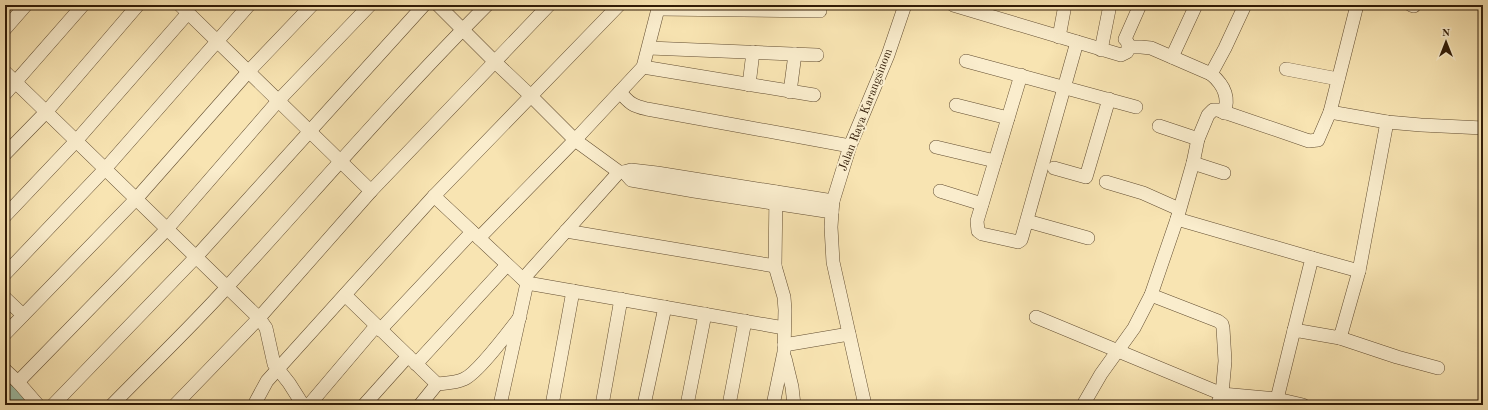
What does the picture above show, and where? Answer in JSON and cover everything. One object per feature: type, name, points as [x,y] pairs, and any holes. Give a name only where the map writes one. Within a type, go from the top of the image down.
[{"type":"street","points":[[5,29],[26,5]]},
{"type":"street","points":[[5,94],[83,5]]},
{"type":"street","points":[[5,154],[47,111],[138,5]]},
{"type":"street","points":[[5,274],[105,169],[249,5]]},
{"type":"street","points":[[5,334],[136,199],[248,72],[312,5]]},
{"type":"street","points":[[18,382],[167,229],[278,101],[370,5]]},
{"type":"street","points":[[53,405],[196,257],[424,5]]},
{"type":"street","points":[[438,5],[575,140],[630,180],[694,191],[776,198],[833,207]]},
{"type":"street","points":[[112,405],[227,287],[340,160],[487,5]]},
{"type":"street","points":[[175,405],[259,318],[372,191],[549,5]]},
{"type":"street","points":[[254,405],[267,381],[434,196],[619,5]]},
{"type":"street","name":"Jalan Raya Karangsinom","points":[[866,405],[833,262],[831,227],[833,207],[850,146],[888,55],[905,5]]},
{"type":"street","points":[[953,5],[1121,55],[1127,52],[1127,43],[1140,5]]},
{"type":"street","points":[[1059,37],[1065,5]]},
{"type":"street","points":[[1102,50],[1110,5]]},
{"type":"street","points":[[1172,57],[1196,5]]},
{"type":"street","points":[[1211,74],[1245,5]]},
{"type":"street","points":[[1083,405],[1101,374],[1119,351],[1134,328],[1151,295],[1178,214],[1193,163],[1198,139],[1210,112],[1218,110],[1309,141],[1314,142],[1318,140],[1330,112],[1357,5]]},
{"type":"street","points":[[309,405],[378,328],[575,140],[643,67],[659,7],[820,11]]},
{"type":"street","points":[[5,216],[76,141],[184,9],[372,191]]},
{"type":"street","points":[[1105,33],[1127,43],[1151,48],[1211,74],[1217,78],[1227,97],[1227,105],[1224,112]]},
{"type":"street","points":[[1020,75],[982,204],[977,226],[978,231],[982,234],[1018,242],[1021,240],[1027,221],[1077,42]]},
{"type":"street","points":[[648,48],[817,55]]},
{"type":"street","points":[[749,85],[752,52]]},
{"type":"street","points":[[790,92],[795,54]]},
{"type":"street","points":[[966,60],[1136,107]]},
{"type":"street","points":[[643,67],[814,95]]},
{"type":"street","points":[[1286,69],[1338,78]]},
{"type":"street","points":[[5,72],[47,111],[76,141],[259,318],[266,328],[274,364],[277,370],[289,383],[303,405]]},
{"type":"street","points":[[620,92],[635,106],[647,109],[850,146]]},
{"type":"street","points":[[1054,168],[1086,177],[1108,99]]},
{"type":"street","points":[[956,105],[1008,118]]},
{"type":"street","points":[[1330,112],[1386,122],[1483,128]]},
{"type":"street","points":[[1340,338],[1359,271],[1386,122]]},
{"type":"street","points":[[1159,126],[1198,139]]},
{"type":"street","points":[[936,147],[995,161]]},
{"type":"street","points":[[1193,163],[1224,173]]},
{"type":"street","points":[[500,405],[520,317],[525,281],[566,231],[621,172]]},
{"type":"street","points":[[1106,182],[1143,192],[1178,214],[1312,258],[1359,271]]},
{"type":"street","points":[[940,191],[982,204]]},
{"type":"street","points":[[434,196],[525,281],[573,291],[784,328]]},
{"type":"street","points":[[773,405],[784,349],[784,297],[775,266],[776,198]]},
{"type":"street","points":[[1027,221],[1088,238]]},
{"type":"street","points":[[566,231],[775,266]]},
{"type":"street","points":[[1277,399],[1312,258]]},
{"type":"street","points":[[364,405],[412,360],[507,265]]},
{"type":"street","points":[[552,405],[573,291]]},
{"type":"street","points":[[346,295],[378,328],[437,384]]},
{"type":"street","points":[[1151,295],[1218,321],[1222,324],[1224,328],[1225,362],[1220,400]]},
{"type":"street","points":[[5,298],[23,315]]},
{"type":"street","points":[[602,405],[621,299]]},
{"type":"street","points":[[644,405],[665,307]]},
{"type":"street","points":[[687,405],[705,314]]},
{"type":"street","points":[[1036,316],[1119,351],[1220,400],[1277,399],[1304,405]]},
{"type":"street","points":[[420,405],[437,384],[459,382],[466,379],[477,370],[520,317]]},
{"type":"street","points":[[729,405],[745,321]]},
{"type":"street","points":[[1294,330],[1340,338],[1397,357],[1438,368]]},
{"type":"street","points":[[784,349],[849,334]]},
{"type":"street","points":[[784,349],[794,405]]},
{"type":"street","points":[[5,370],[18,382],[38,405]]},
{"type":"waterway","points":[[5,389],[18,405]]}]
